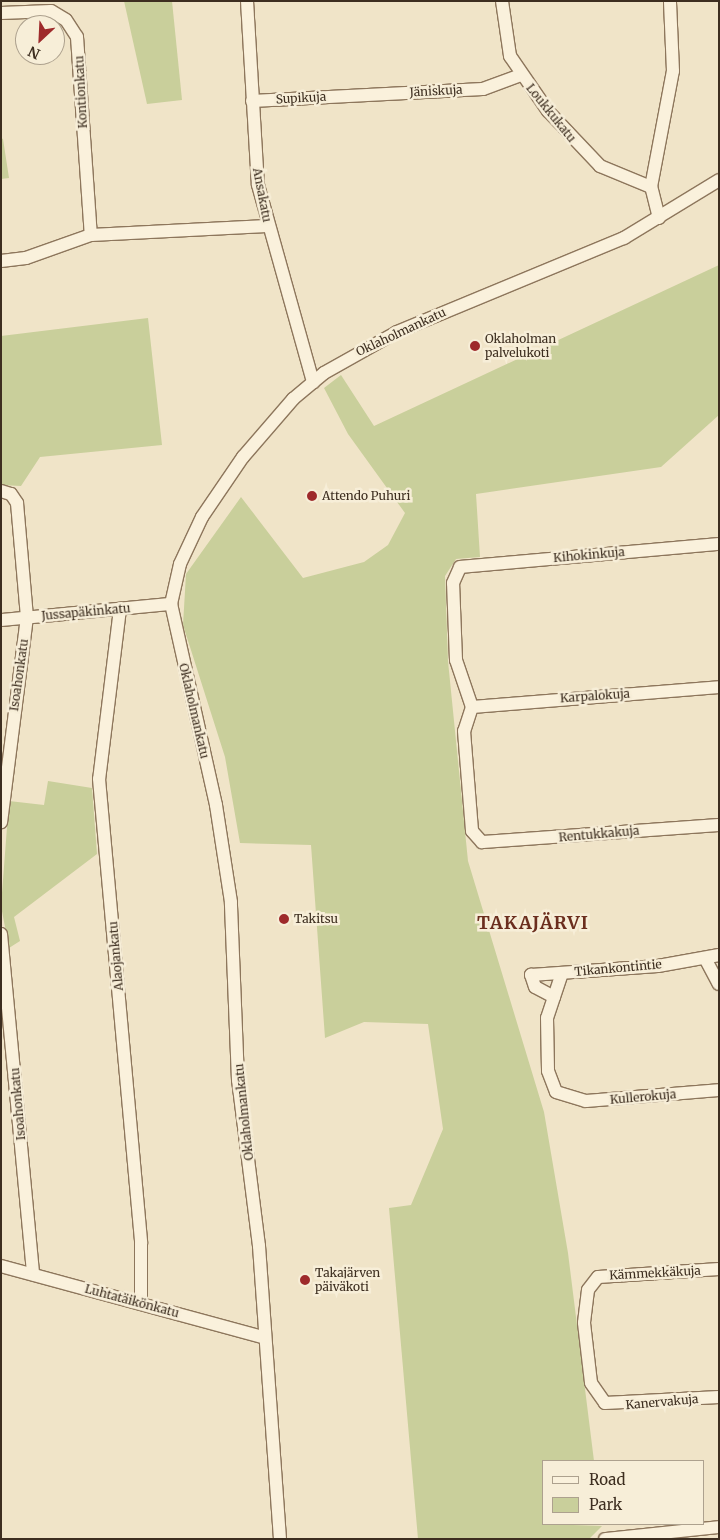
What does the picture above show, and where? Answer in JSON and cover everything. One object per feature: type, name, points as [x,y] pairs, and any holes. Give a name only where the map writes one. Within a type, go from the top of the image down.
[{"type":"street","name":"Ansakatu","points":[[247,1],[258,185],[267,226],[313,382]]},
{"type":"street","name":"Loukkukatu","points":[[502,1],[507,47],[521,75],[583,152],[608,170],[650,187]]},
{"type":"street","points":[[659,218],[650,187],[668,109],[674,39],[670,1]]},
{"type":"street","name":"Kontionkatu","points":[[1,13],[51,11],[66,20],[77,37],[91,235]]},
{"type":"street","name":"Jäniskuja","points":[[349,96],[483,89],[521,75]]},
{"type":"street","name":"Supikuja","points":[[252,101],[349,96]]},
{"type":"street","name":"Oklaholmankatu","points":[[280,1539],[262,1337],[259,1246],[238,1080],[231,902],[216,805],[172,604],[180,564],[202,517],[264,431],[313,382],[397,332],[548,272],[659,218],[719,180]]},
{"type":"street","points":[[1,261],[26,258],[91,235],[267,226]]},
{"type":"street","name":"Isoahonkatu","points":[[1,492],[11,494],[17,503],[27,618],[1,822]]},
{"type":"street","name":"Kihokinkuja","points":[[472,707],[456,660],[454,583],[460,567],[719,544]]},
{"type":"street","name":"Jussapäkinkatu","points":[[1,620],[172,604]]},
{"type":"street","name":"Alaojankatu","points":[[120,609],[99,779],[141,1242],[141,1303]]},
{"type":"street","name":"Karpalokuja","points":[[472,707],[719,687]]},
{"type":"street","name":"Rentukkakuja","points":[[472,707],[464,731],[472,830],[479,841],[719,825]]},
{"type":"street","name":"Isoahonkatu","points":[[1,934],[33,1274]]},
{"type":"street","name":"Tikankontintie","points":[[554,997],[535,987],[531,975],[706,960],[719,954]]},
{"type":"street","points":[[706,960],[719,984]]},
{"type":"street","points":[[554,997],[562,973]]},
{"type":"street","name":"Kullerokuja","points":[[554,997],[547,1018],[548,1071],[555,1089],[567,1098],[600,1100],[719,1090]]},
{"type":"street","name":"Luhtatäikönkatu","points":[[1,1266],[262,1337]]},
{"type":"street","name":"Kämmekkäkuja","points":[[605,1403],[593,1388],[585,1335],[586,1302],[593,1280],[615,1274],[719,1270]]},
{"type":"street","name":"Kanervakuja","points":[[605,1403],[719,1397]]},
{"type":"street","points":[[605,1539],[719,1527]]},
{"type":"green space","points":[[124,1],[172,1],[182,100],[147,104]]},
{"type":"green space","points":[[1,138],[3,139],[9,178],[1,179]]},
{"type":"green space","points":[[719,265],[719,415],[661,467],[476,494],[480,557],[456,559],[445,576],[448,661],[468,861],[544,1112],[568,1253],[594,1460],[542,1460],[542,1525],[602,1526],[589,1539],[418,1539],[389,1208],[411,1205],[443,1129],[428,1024],[364,1022],[325,1038],[311,845],[240,843],[225,757],[183,625],[186,574],[241,497],[303,578],[364,562],[388,545],[405,513],[348,434],[324,388],[341,375],[374,426]]},
{"type":"green space","points":[[148,318],[162,445],[40,457],[21,486],[1,485],[1,336]]},
{"type":"green space","points":[[48,781],[92,788],[97,854],[14,917],[20,941],[9,948],[1,906],[9,801],[44,805]]},
{"type":"place","name":"Oklaholman palvelukoti","points":[[475,346]]},
{"type":"place","name":"Attendo Puhuri","points":[[312,496]]},
{"type":"place","name":"Takitsu","points":[[284,919]]},
{"type":"place","name":"Takajärven päiväkoti","points":[[305,1280]]},
{"type":"district","name":"TAKAJÄRVI","points":[[533,923]]}]
